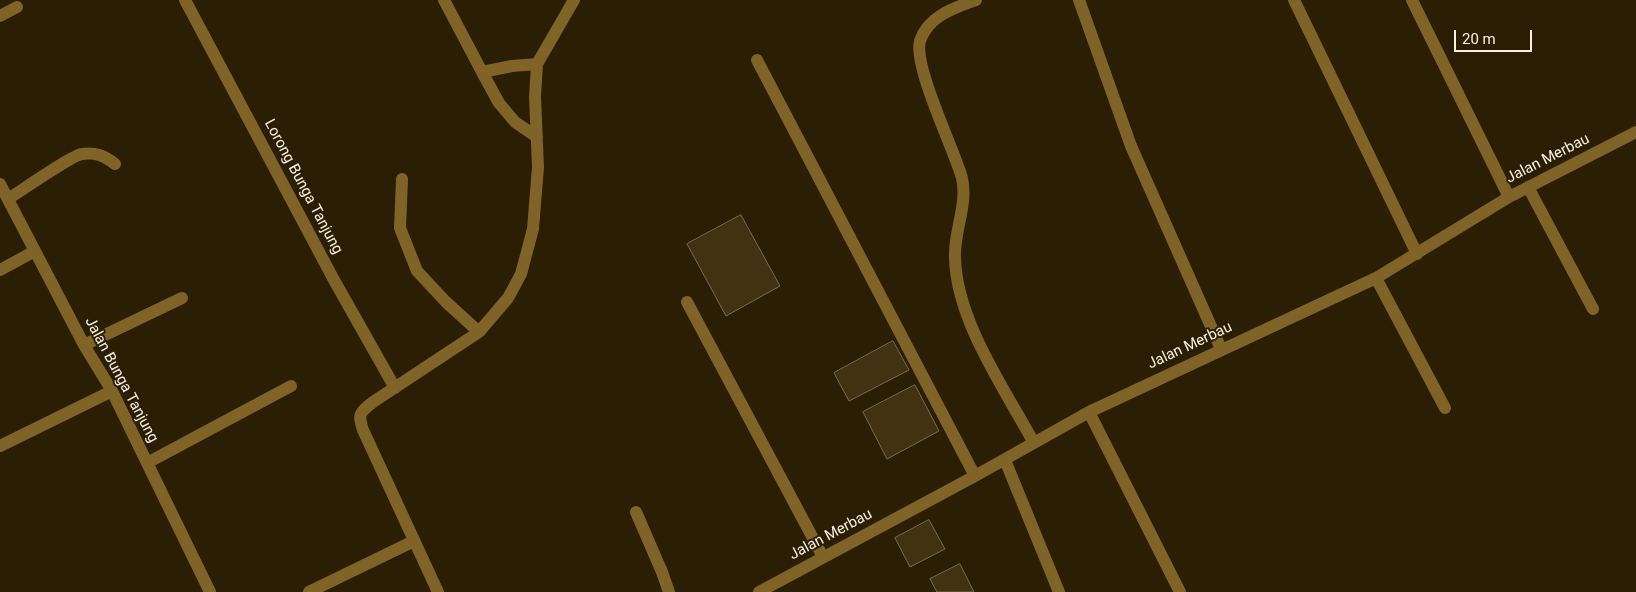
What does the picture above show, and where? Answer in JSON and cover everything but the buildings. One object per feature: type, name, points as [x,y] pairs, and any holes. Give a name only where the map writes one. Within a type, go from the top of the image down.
[{"type":"street","name":"Lorong Bunga Tanjung","points":[[185,0],[334,280],[395,388]]},
{"type":"street","points":[[444,0],[498,103],[515,122],[537,137]]},
{"type":"street","points":[[438,592],[359,418],[363,410],[479,332],[508,298],[521,274],[533,230],[538,167],[535,97],[537,64],[574,0]]},
{"type":"street","points":[[976,0],[944,12],[926,29],[920,42],[920,56],[929,88],[962,178],[964,196],[954,256],[959,294],[975,338],[1034,443]]},
{"type":"street","points":[[1080,0],[1131,146],[1221,349]]},
{"type":"street","points":[[1294,0],[1417,254]]},
{"type":"street","points":[[1412,0],[1509,197]]},
{"type":"street","points":[[0,16],[17,7]]},
{"type":"street","points":[[756,60],[975,476]]},
{"type":"street","points":[[482,72],[512,66],[537,64]]},
{"type":"street","name":"Jalan Merbau","points":[[759,592],[1005,460],[1089,412],[1376,278],[1509,197],[1636,132]]},
{"type":"street","points":[[8,200],[80,154],[96,153],[106,157],[115,164]]},
{"type":"street","points":[[402,179],[400,228],[417,271],[446,302],[479,332]]},
{"type":"street","name":"Jalan Bunga Tanjung","points":[[0,184],[84,345],[112,391],[210,592]]},
{"type":"street","points":[[1528,187],[1594,309]]},
{"type":"street","points":[[0,270],[36,251]]},
{"type":"street","points":[[1376,278],[1445,408]]},
{"type":"street","points":[[84,345],[182,298]]},
{"type":"street","points":[[687,302],[823,557]]},
{"type":"street","points":[[147,463],[291,386]]},
{"type":"street","points":[[0,446],[112,391]]},
{"type":"street","points":[[1089,412],[1180,592]]},
{"type":"street","points":[[1005,460],[1059,592]]},
{"type":"street","points":[[636,512],[669,592]]},
{"type":"street","points":[[309,592],[414,541]]}]
